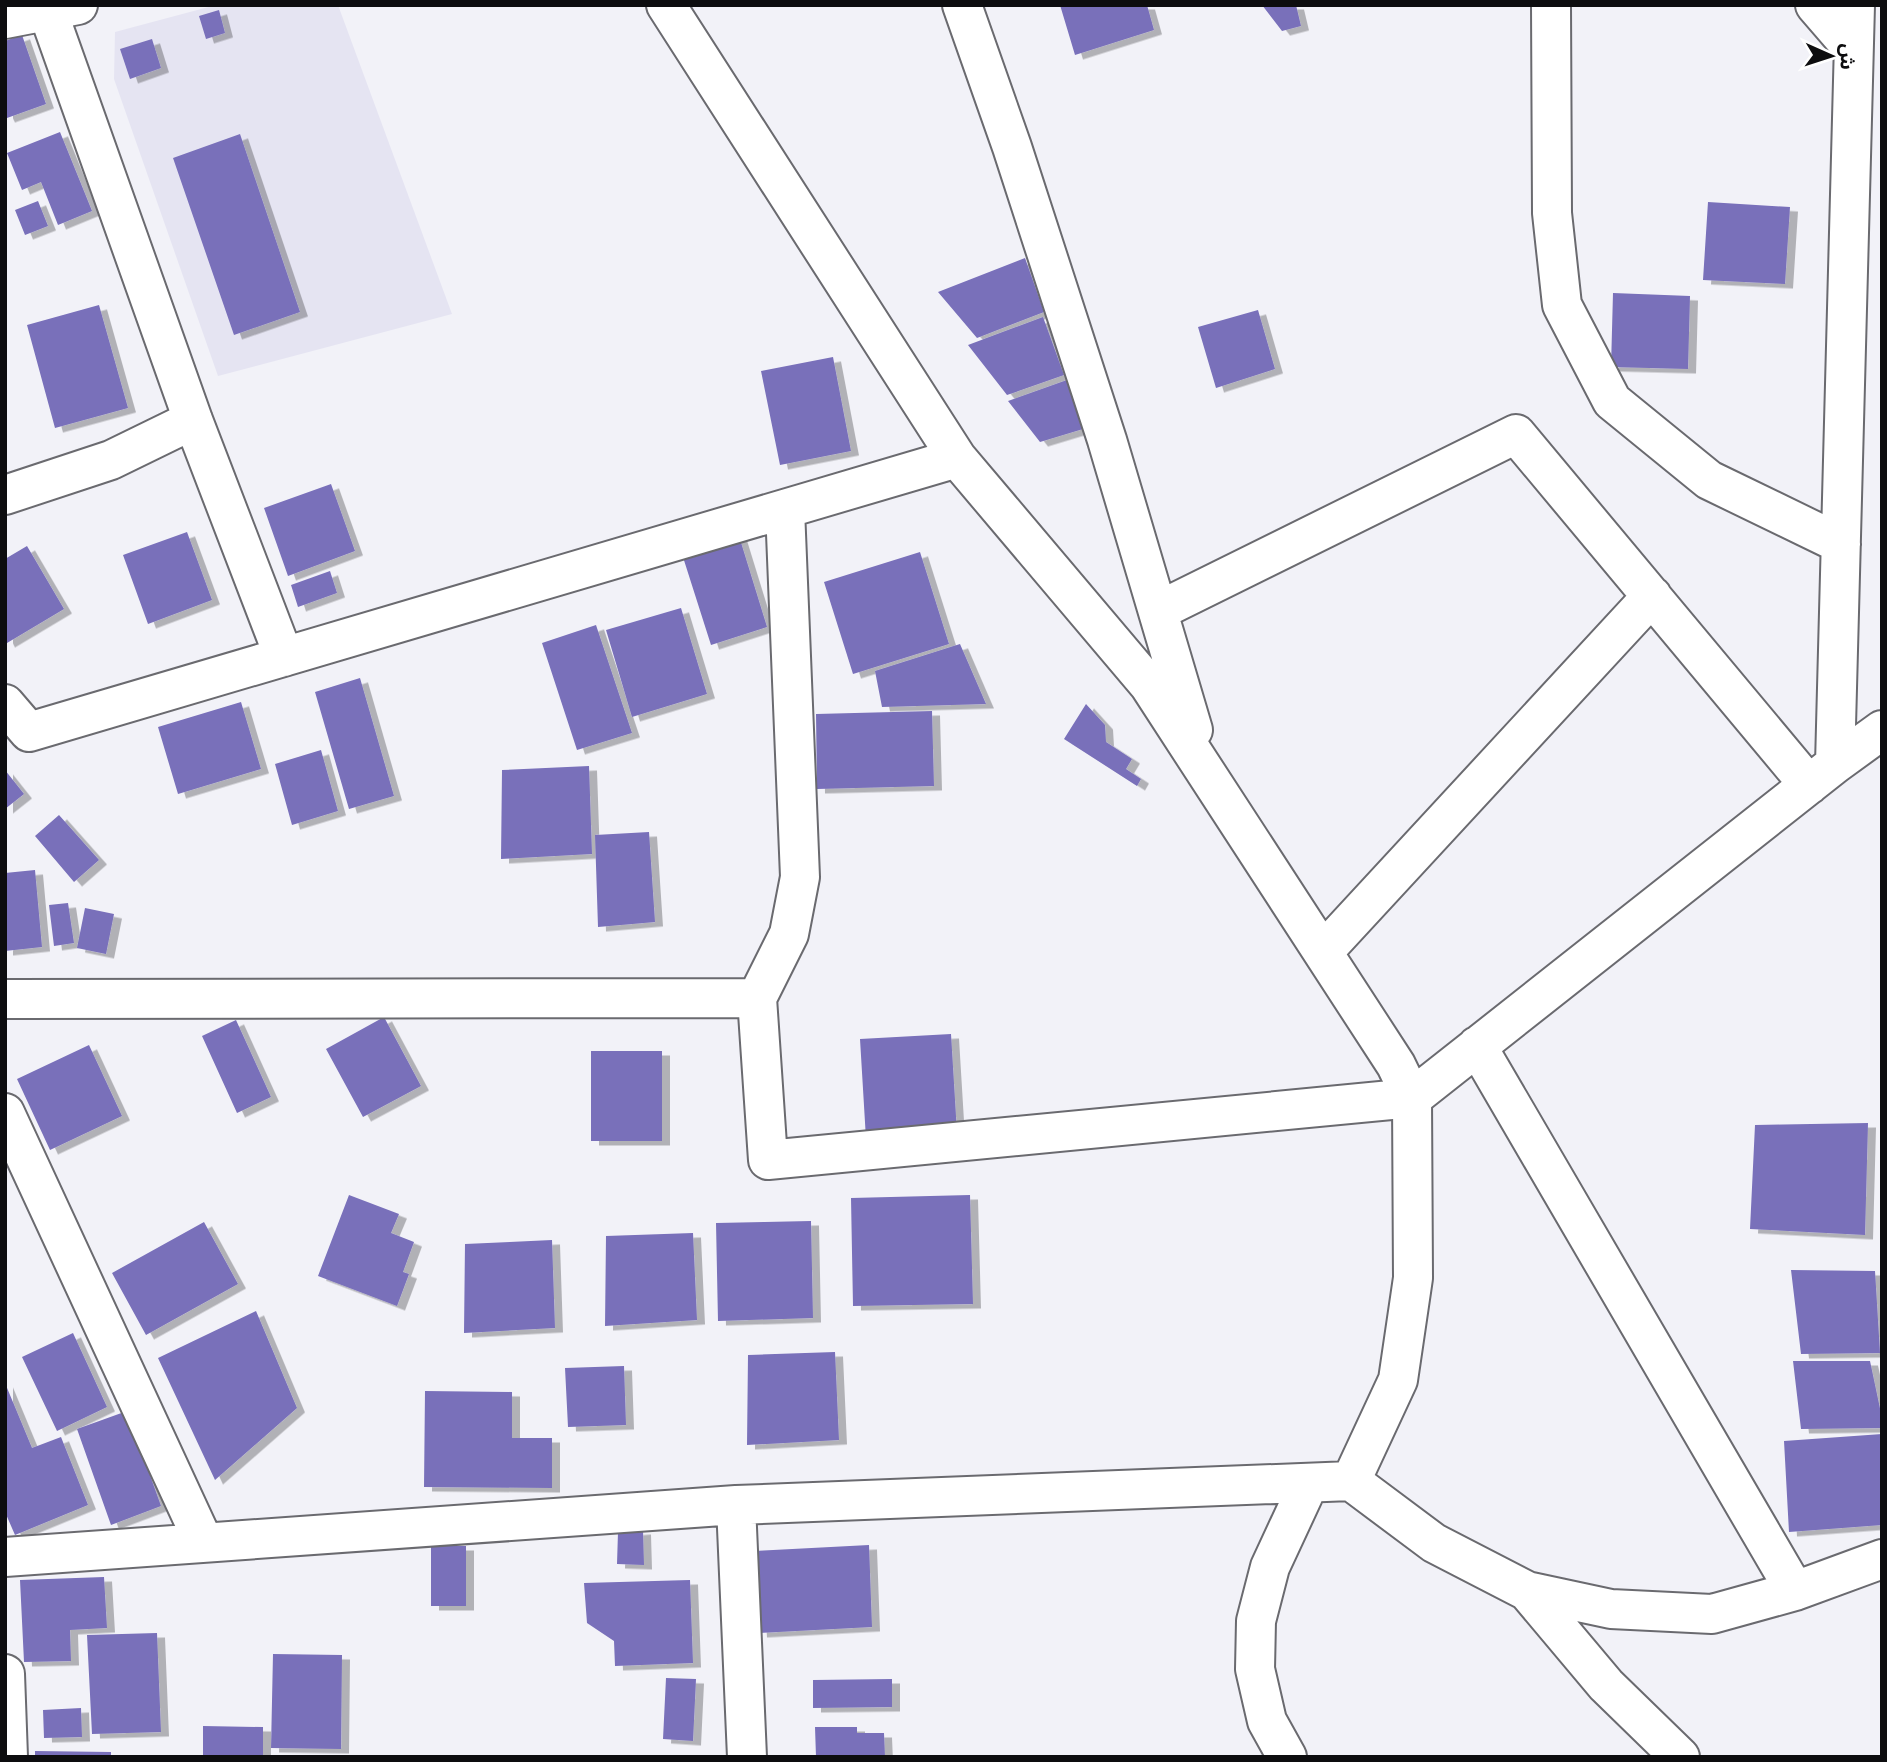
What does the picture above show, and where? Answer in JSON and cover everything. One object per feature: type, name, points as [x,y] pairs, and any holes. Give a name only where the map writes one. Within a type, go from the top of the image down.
[{"type":"street","points":[[666,5],[957,458],[1149,685],[1396,1065],[1412,1098],[1413,1278],[1398,1380],[1351,1481]]},
{"type":"street","points":[[962,5],[1012,147],[1103,428],[1206,773]]},
{"type":"street","points":[[1550,5],[1552,213],[1562,305],[1612,401],[1709,480],[1841,544]]},
{"type":"street","points":[[1815,5],[1853,49]]},
{"type":"street","points":[[1822,775],[1841,544],[1855,5]]},
{"type":"street","points":[[5,19],[63,8],[193,420],[284,657]]},
{"type":"street","points":[[5,495],[111,460],[193,420]]},
{"type":"street","points":[[1158,611],[1516,434],[1652,596],[1822,775]]},
{"type":"street","points":[[5,704],[29,732],[957,458]]},
{"type":"street","points":[[785,509],[800,877],[789,934],[757,998],[768,1160],[1412,1098],[1882,730]]},
{"type":"street","points":[[1323,952],[1652,596]]},
{"type":"street","points":[[5,999],[757,998]]},
{"type":"street","points":[[1477,1046],[1795,1591]]},
{"type":"street","points":[[5,1114],[204,1543]]},
{"type":"street","points":[[5,1557],[736,1505],[1351,1481],[1434,1543],[1527,1591],[1611,1609],[1712,1614],[1795,1591],[1882,1559]]},
{"type":"street","points":[[1287,1757],[1267,1721],[1255,1670],[1256,1621],[1270,1567],[1309,1483]]},
{"type":"street","points":[[736,1505],[747,1757]]},
{"type":"street","points":[[1527,1591],[1606,1685],[1679,1757]]},
{"type":"street","points":[[5,1674],[8,1757]]},
{"type":"shaded area","points":[[216,5],[338,5],[452,314],[218,376],[114,79],[115,32]]},
{"type":"building","points":[[1060,5],[1147,5],[1154,30],[1075,55]]},
{"type":"building","points":[[1262,5],[1296,5],[1301,26],[1282,31]]},
{"type":"building","points":[[219,10],[225,33],[206,39],[199,16]]},
{"type":"building","points":[[22,35],[46,104],[7,118],[5,41]]},
{"type":"building","points":[[152,39],[161,68],[130,79],[120,49]]},
{"type":"building","points":[[60,132],[92,211],[58,225],[41,182],[22,190],[7,153]]},
{"type":"building","points":[[240,134],[300,312],[234,335],[173,158]]},
{"type":"building","points":[[38,201],[48,226],[25,235],[15,210]]},
{"type":"building","points":[[1708,202],[1790,207],[1785,284],[1703,280]]},
{"type":"building","points":[[1025,258],[1044,312],[977,338],[938,292]]},
{"type":"building","points":[[1613,293],[1690,296],[1688,369],[1611,367]]},
{"type":"building","points":[[99,305],[128,408],[55,428],[27,325]]},
{"type":"building","points":[[1258,310],[1275,369],[1216,388],[1198,327]]},
{"type":"building","points":[[1043,317],[1064,375],[1007,395],[968,345]]},
{"type":"building","points":[[833,357],[851,451],[780,465],[761,371]]},
{"type":"building","points":[[1067,380],[1083,429],[1040,442],[1008,401]]},
{"type":"building","points":[[331,484],[355,551],[288,576],[264,508]]},
{"type":"building","points":[[187,532],[212,600],[148,624],[123,555]]},
{"type":"building","points":[[739,536],[767,627],[711,645],[682,554]]},
{"type":"building","points":[[27,546],[64,609],[7,643],[5,559]]},
{"type":"building","points":[[920,552],[949,644],[853,674],[824,582]]},
{"type":"building","points":[[330,571],[337,593],[298,607],[291,585]]},
{"type":"building","points":[[681,608],[707,694],[632,717],[606,630]]},
{"type":"building","points":[[596,625],[632,733],[577,750],[542,643]]},
{"type":"building","points":[[960,644],[986,704],[882,707],[875,671]]},
{"type":"building","points":[[360,678],[394,796],[349,809],[315,692]]},
{"type":"building","points":[[241,702],[261,769],[178,794],[158,727]]},
{"type":"building","points":[[1086,704],[1105,725],[1106,742],[1132,759],[1126,769],[1141,779],[1137,786],[1064,739]]},
{"type":"building","points":[[932,711],[934,786],[817,789],[816,714]]},
{"type":"building","points":[[321,750],[338,811],[292,825],[275,764]]},
{"type":"building","points":[[589,766],[592,854],[501,859],[502,770]]},
{"type":"building","points":[[5,770],[24,794],[5,809]]},
{"type":"building","points":[[59,815],[99,860],[74,882],[35,836]]},
{"type":"building","points":[[649,832],[655,922],[598,927],[595,835]]},
{"type":"building","points":[[35,870],[42,947],[5,951],[5,873]]},
{"type":"building","points":[[68,903],[74,943],[54,946],[49,905]]},
{"type":"building","points":[[85,908],[114,914],[106,954],[77,948]]},
{"type":"building","points":[[384,1017],[421,1086],[363,1117],[326,1049]]},
{"type":"building","points":[[236,1020],[271,1097],[237,1113],[202,1036]]},
{"type":"building","points":[[951,1034],[957,1133],[866,1139],[860,1039]]},
{"type":"building","points":[[89,1045],[122,1116],[50,1150],[17,1079]]},
{"type":"building","points":[[591,1051],[662,1051],[662,1141],[591,1141]]},
{"type":"building","points":[[1868,1123],[1865,1235],[1750,1229],[1755,1125]]},
{"type":"building","points":[[349,1195],[399,1214],[391,1233],[414,1242],[403,1272],[409,1274],[397,1306],[318,1276]]},
{"type":"building","points":[[970,1195],[973,1304],[853,1306],[851,1198]]},
{"type":"building","points":[[811,1221],[813,1318],[718,1321],[716,1223]]},
{"type":"building","points":[[204,1222],[238,1284],[146,1335],[112,1273]]},
{"type":"building","points":[[693,1233],[697,1320],[605,1326],[606,1236]]},
{"type":"building","points":[[552,1240],[555,1328],[464,1333],[465,1244]]},
{"type":"building","points":[[1791,1270],[1875,1271],[1880,1353],[1801,1354]]},
{"type":"building","points":[[256,1311],[297,1408],[215,1480],[158,1358]]},
{"type":"building","points":[[73,1333],[107,1407],[57,1431],[22,1357]]},
{"type":"building","points":[[835,1352],[839,1440],[747,1445],[748,1355]]},
{"type":"building","points":[[1793,1361],[1870,1361],[1882,1428],[1801,1429]]},
{"type":"building","points":[[624,1366],[626,1425],[568,1427],[565,1368]]},
{"type":"building","points":[[5,1383],[32,1448],[61,1437],[88,1505],[15,1535],[5,1512]]},
{"type":"building","points":[[425,1391],[512,1392],[512,1438],[552,1438],[552,1488],[424,1487]]},
{"type":"building","points":[[127,1411],[161,1506],[111,1525],[77,1429]]},
{"type":"building","points":[[1882,1434],[1882,1525],[1789,1532],[1784,1441]]},
{"type":"building","points":[[643,1530],[644,1565],[617,1564],[618,1532]]},
{"type":"building","points":[[869,1545],[872,1627],[759,1633],[754,1551]]},
{"type":"building","points":[[431,1546],[466,1546],[466,1606],[431,1606]]},
{"type":"building","points":[[104,1577],[107,1628],[70,1630],[71,1661],[24,1662],[20,1580]]},
{"type":"building","points":[[690,1580],[693,1663],[615,1666],[614,1641],[587,1623],[584,1583]]},
{"type":"building","points":[[157,1633],[161,1732],[92,1734],[87,1635]]},
{"type":"building","points":[[273,1654],[342,1655],[341,1749],[271,1748]]},
{"type":"building","points":[[666,1678],[696,1679],[693,1741],[663,1739]]},
{"type":"building","points":[[892,1679],[892,1707],[813,1708],[813,1680]]},
{"type":"building","points":[[81,1708],[82,1737],[44,1738],[43,1710]]},
{"type":"building","points":[[203,1726],[263,1727],[263,1757],[203,1757]]},
{"type":"building","points":[[815,1727],[857,1727],[857,1733],[884,1733],[885,1757],[816,1757]]},
{"type":"building","points":[[35,1751],[111,1752],[111,1757],[35,1757]]}]
